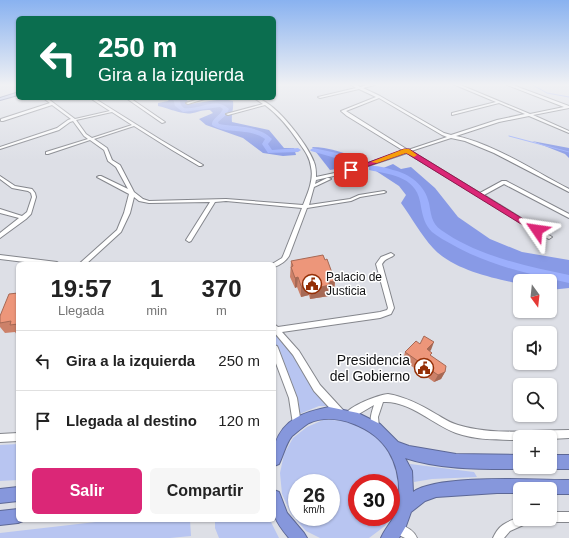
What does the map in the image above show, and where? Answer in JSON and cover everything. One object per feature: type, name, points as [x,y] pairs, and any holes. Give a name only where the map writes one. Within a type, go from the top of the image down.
[{"type":"highway","points":[[276,452],[284,437],[297,424],[313,416],[331,412],[344,414],[358,417],[375,427],[394,447],[400,457],[405,475],[407,494],[405,507],[393,533]]},
{"type":"highway","points":[[394,447],[435,459],[482,463],[513,462]]},
{"type":"highway","points":[[557,462],[569,462]]},
{"type":"highway","points":[[405,507],[421,495],[436,490],[497,486],[569,487]]},
{"type":"highway","points":[[0,496],[16,494]]},
{"type":"highway","points":[[276,505],[289,528],[300,538]]},
{"type":"highway","points":[[0,518],[16,516]]},
{"type":"street","points":[[2,120],[36,109]]},
{"type":"street","points":[[59,109],[74,120],[82,132],[90,139],[108,151],[110,161],[119,168],[132,192],[127,213],[119,230],[84,262]]},
{"type":"street","points":[[110,109],[164,145],[201,165]]},
{"type":"street","points":[[144,109],[163,122]]},
{"type":"street","points":[[228,114],[246,109]]},
{"type":"street","points":[[273,109],[280,114],[309,154],[314,171],[304,207],[286,256],[276,264]]},
{"type":"street","points":[[345,109],[343,110],[348,115],[549,237]]},
{"type":"street","points":[[398,109],[449,137],[468,141],[487,149],[569,190]]},
{"type":"street","points":[[453,114],[472,109]]},
{"type":"street","points":[[515,109],[569,132]]},
{"type":"street","points":[[312,182],[326,180],[498,121],[526,114],[556,109]]},
{"type":"street","points":[[0,148],[58,129],[66,123],[74,120],[113,111]]},
{"type":"street","points":[[47,153],[135,125]]},
{"type":"street","points":[[314,171],[332,175]]},
{"type":"street","points":[[312,182],[332,175],[340,174]]},
{"type":"street","points":[[0,177],[14,186],[30,190],[34,197],[31,209],[24,218],[0,236]]},
{"type":"street","points":[[99,177],[132,192],[141,200],[149,202],[226,200],[304,207],[351,200],[360,196],[384,192]]},
{"type":"street","points":[[480,195],[504,182],[569,216]]},
{"type":"street","points":[[189,240],[214,200]]},
{"type":"street","points":[[0,211],[24,218]]},
{"type":"street","points":[[276,328],[389,312],[391,308],[379,264],[383,258],[391,255]]},
{"type":"street","points":[[0,257],[41,262]]},
{"type":"street","points":[[276,328],[296,353],[317,388],[344,414],[380,399],[395,399],[404,402],[446,425],[476,432],[512,435],[569,434]]},
{"type":"street","points":[[276,353],[291,392],[297,424]]},
{"type":"street","points":[[375,427],[374,417],[380,399]]},
{"type":"street","points":[[0,438],[16,437]]},
{"type":"street","points":[[557,517],[569,517]]},
{"type":"street","points":[[498,538],[507,527],[513,525]]},
{"type":"street","points":[[393,533],[407,533],[412,538]]},
{"type":"shaded area","points":[[168,109],[233,109],[232,122],[269,130],[284,148],[294,148],[296,155],[283,156],[263,153],[243,138],[206,125],[199,119],[213,113],[210,110],[203,110],[194,113],[178,112]]},
{"type":"shaded area","points":[[532,141],[569,148],[569,158],[565,154]]},
{"type":"shaded area","points":[[312,147],[336,151],[359,159],[348,167],[330,170]]},
{"type":"shaded area","points":[[393,164],[401,169],[411,167],[435,188],[458,217],[490,239],[522,252],[569,260],[569,288],[557,289],[557,274],[513,274],[513,282],[474,272],[441,256],[424,238],[401,203],[406,195],[399,186],[376,171]]},
{"type":"shaded area","points":[[276,334],[289,349],[313,389],[328,406],[319,406],[297,415],[299,403],[276,347]]},
{"type":"shaded area","points":[[323,420],[340,420],[356,424],[368,430],[378,439],[387,450],[397,474],[348,474],[348,526],[385,526],[369,538],[320,538],[306,531],[302,526],[340,526],[340,474],[288,474],[288,507],[282,494],[280,473],[284,454],[293,438],[307,427]]},
{"type":"shaded area","points":[[16,444],[16,480],[0,481],[0,445]]},
{"type":"shaded area","points":[[410,464],[474,472],[477,477],[432,479],[414,482]]},
{"type":"shaded area","points":[[96,522],[190,522],[191,536],[170,538],[0,538],[0,533]]},
{"type":"shaded area","points":[[215,522],[271,522],[279,538],[219,538],[215,528]]},
{"type":"building","points":[[323,255],[325,260],[327,259],[335,281],[328,282],[330,285],[311,289],[309,285],[301,286],[298,277],[295,278],[291,267],[293,266],[291,261]]},
{"type":"building","points":[[16,293],[16,324],[10,325],[11,321],[0,323],[0,316],[9,294]]},
{"type":"building","points":[[424,336],[434,342],[427,349],[432,353],[430,355],[446,366],[445,372],[438,375],[405,352],[416,341],[420,344]]},
{"type":"waterway","points":[[182,109],[188,111],[194,109]]},
{"type":"waterway","points":[[226,109],[222,116],[216,120],[214,124],[217,126],[258,132],[269,139],[265,144],[270,152],[298,150]]},
{"type":"waterway","points":[[509,136],[569,152]]},
{"type":"waterway","points":[[313,150],[334,155],[357,165]]},
{"type":"waterway","points":[[372,168],[394,172],[415,183],[423,196],[427,218],[431,226],[436,231],[461,246],[522,268],[569,279]]},
{"type":"slow traffic","points":[[374,162],[407,151],[414,155]]},
{"type":"place","name":"Palacio de Justicia","points":[[312,284]]},
{"type":"place","name":"Presidencia del Gobierno","points":[[424,368]]},
{"type":"route","points":[[351,170],[407,151],[537,230]]}]
